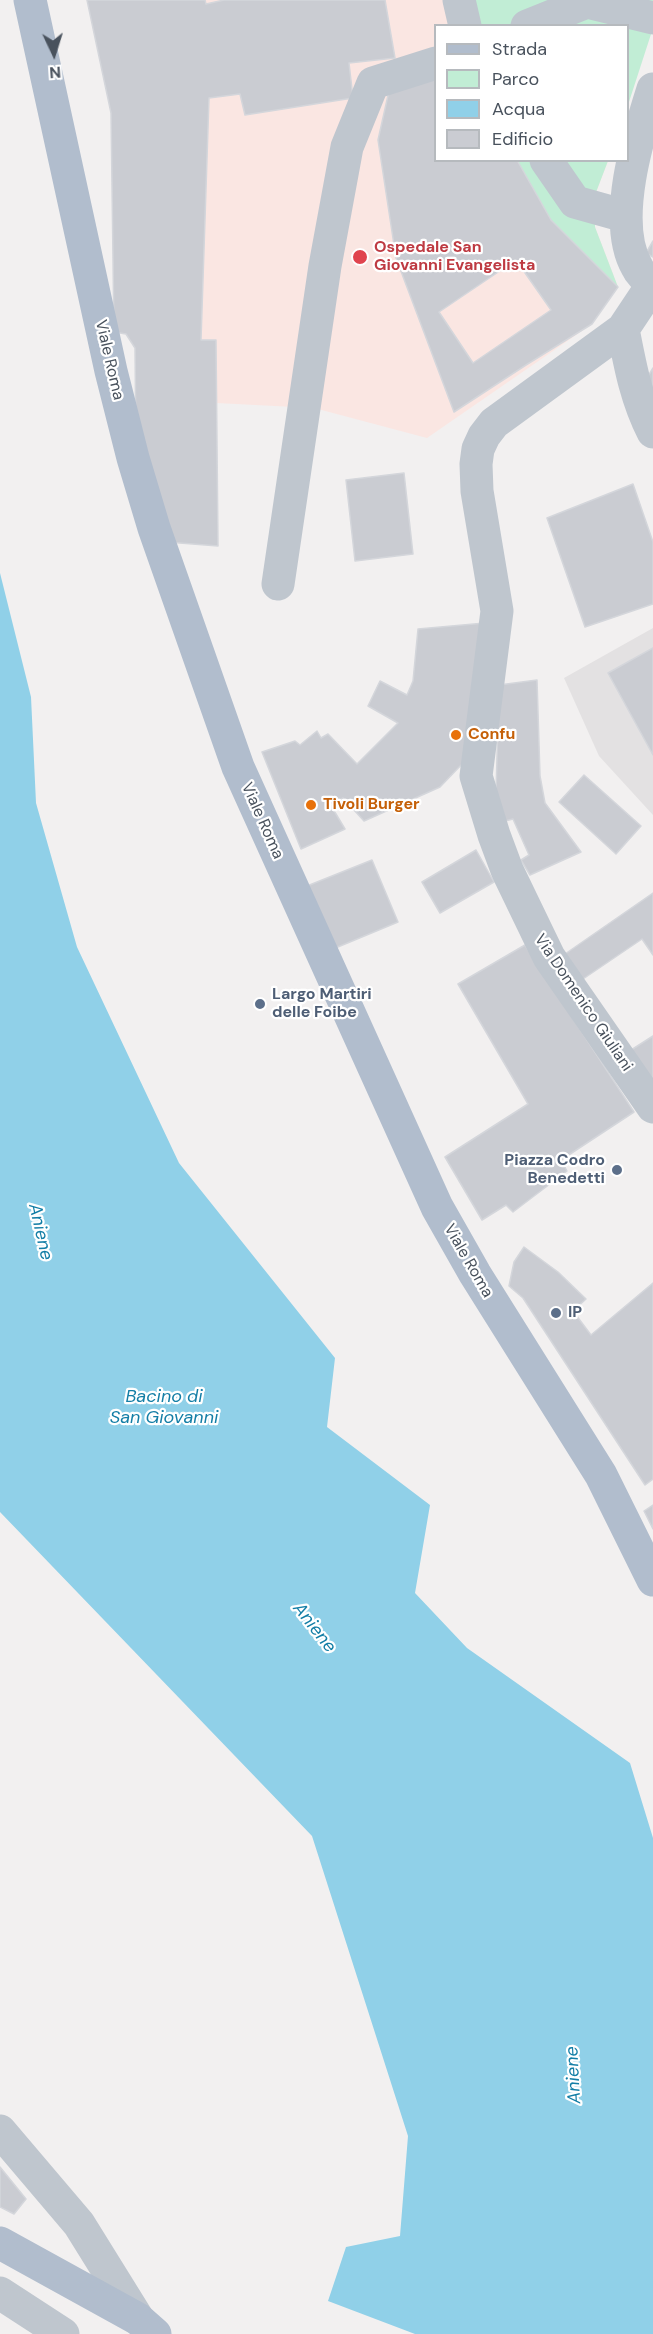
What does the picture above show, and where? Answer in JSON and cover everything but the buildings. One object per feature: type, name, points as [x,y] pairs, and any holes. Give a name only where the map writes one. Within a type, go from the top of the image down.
[{"type":"main road","name":"Viale Roma","points":[[30,0],[111,371],[133,458],[158,540],[238,767],[437,1207],[475,1274],[601,1475],[653,1580]]},
{"type":"main road","points":[[0,2243],[146,2326]]},
{"type":"street","points":[[459,0],[465,24]]},
{"type":"street","points":[[532,24],[587,2],[653,18]]},
{"type":"street","points":[[278,584],[325,266],[347,147],[373,83],[434,63]]},
{"type":"street","points":[[653,89],[634,162],[626,216],[632,257],[637,269],[653,284],[623,329],[640,406],[653,432]]},
{"type":"street","points":[[547,162],[575,202],[626,216]]},
{"type":"street","name":"Via Domenico Giuliani","points":[[623,329],[494,423],[478,449],[476,481],[497,611],[476,776],[494,835],[535,931],[549,957],[653,1107]]},
{"type":"street","points":[[0,2131],[79,2224],[146,2326]]},
{"type":"street","points":[[0,2293],[63,2334]]},
{"type":"shaded area","name":"Ospedale San Giovanni Evangelista","points":[[87,0],[653,0],[629,101],[629,24],[434,24],[434,162],[608,162],[595,195],[595,227],[618,287],[592,324],[427,438],[314,408],[216,403],[218,546],[167,542],[136,447],[135,348],[126,334],[114,332],[111,113]]},
{"type":"shaded area","points":[[653,628],[653,815],[599,756],[564,678]]},
{"type":"green space","points":[[471,0],[653,0],[653,28],[629,102],[629,24],[469,24]]},
{"type":"green space","points":[[518,162],[608,162],[595,195],[595,227],[618,287],[551,220]]},
{"type":"water","name":"Bacino di San Giovanni","points":[[0,573],[31,697],[36,803],[77,947],[179,1163],[335,1358],[327,1427],[430,1505],[415,1593],[467,1648],[630,1763],[653,1838],[653,2334],[415,2334],[328,2301],[346,2247],[400,2236],[408,2136],[312,1836],[0,1512]]},
{"type":"place","name":"Ospedale San Giovanni Evangelista","points":[[360,257]]},
{"type":"place","name":"Confu","points":[[456,735]]},
{"type":"place","name":"Tivoli Burger","points":[[311,805]]},
{"type":"place","name":"Largo Martiri delle Foibe","points":[[260,1004]]},
{"type":"place","name":"Piazza Codro Benedetti","points":[[617,1170]]},
{"type":"place","name":"IP","points":[[556,1313]]},
{"type":"water label","name":"Aniene","points":[[40,1232]]},
{"type":"water label","name":"Aniene","points":[[314,1628]]},
{"type":"water label","name":"Aniene","points":[[574,2075]]}]
